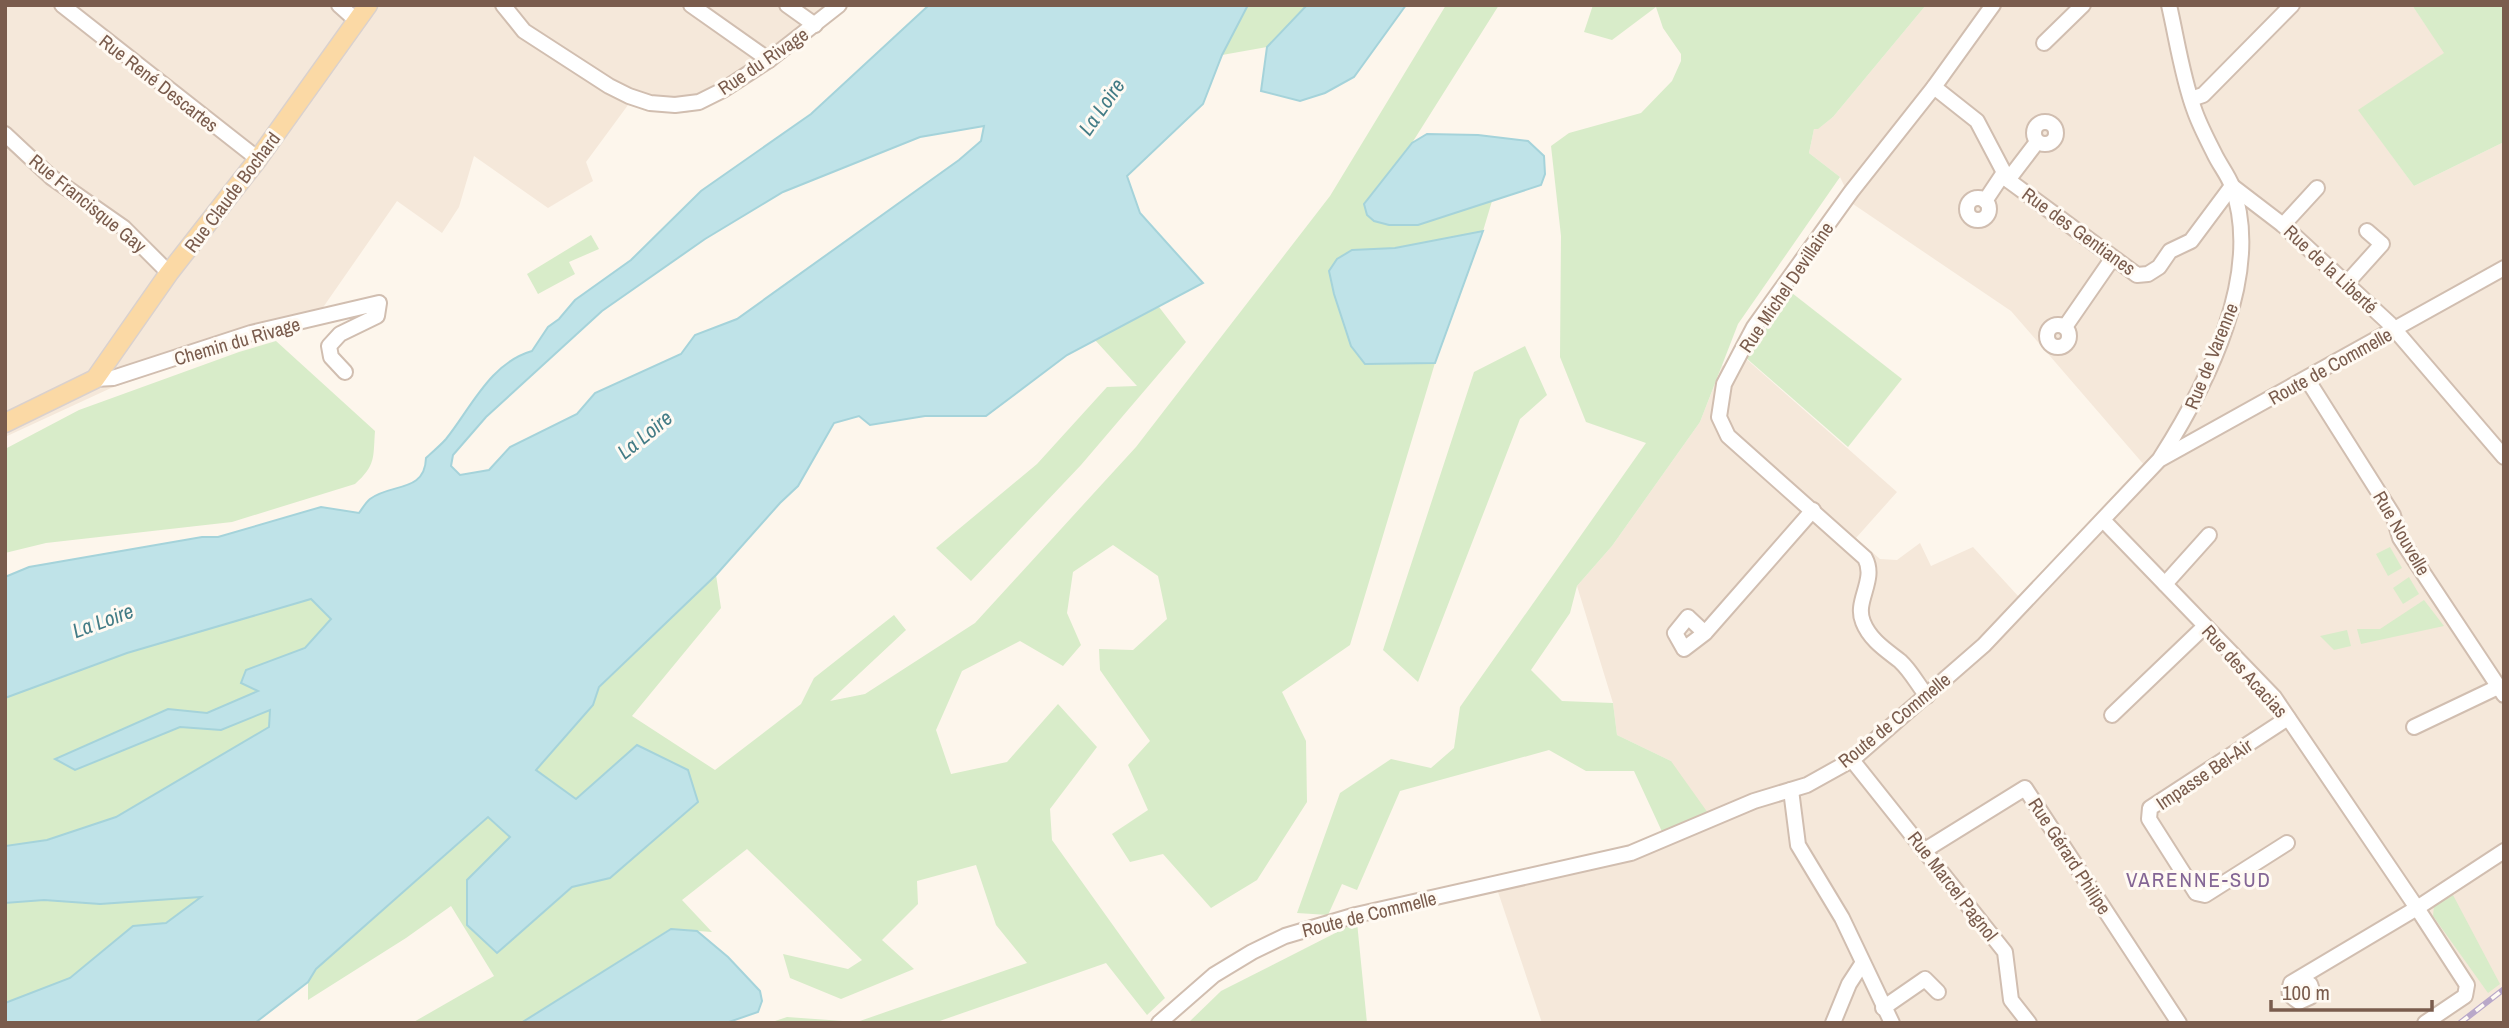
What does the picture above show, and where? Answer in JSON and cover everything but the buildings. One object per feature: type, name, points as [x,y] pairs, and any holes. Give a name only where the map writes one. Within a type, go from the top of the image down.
[{"type":"main road","name":"Rue Claude Bochard","points":[[95,379],[169,274],[258,159],[368,5]]},
{"type":"main road","points":[[5,423],[95,379]]},
{"type":"street","name":"Rue René Descartes","points":[[62,5],[258,159]]},
{"type":"street","points":[[339,5],[357,21]]},
{"type":"street","name":"Rue du Rivage","points":[[503,5],[524,31],[609,86],[650,103],[675,105],[699,102],[723,90],[769,60],[839,5]]},
{"type":"street","points":[[691,5],[769,60]]},
{"type":"street","points":[[787,5],[815,25]]},
{"type":"street","name":"Rue Michel Devillaine","points":[[1927,696],[1906,668],[1884,651],[1863,624],[1861,609],[1870,578],[1865,558],[1728,436],[1719,417],[1724,384],[1754,327],[1835,214],[1934,87],[1993,5]]},
{"type":"street","points":[[2044,43],[2083,5]]},
{"type":"street","name":"Rue de Varenne","points":[[2159,460],[2185,419],[2227,322],[2236,293],[2241,246],[2239,217],[2232,186],[2213,152],[2191,99],[2169,5]]},
{"type":"street","points":[[2191,99],[2203,95],[2292,5]]},
{"type":"street","name":"Rue des Gentianes","points":[[1934,87],[1977,121],[2006,177],[2112,259],[2137,275],[2148,274],[2159,267],[2170,250],[2191,241],[2232,186]]},
{"type":"street","name":"Rue Francisque Gay","points":[[5,134],[51,177],[124,228],[169,274]]},
{"type":"street","points":[[1985,201],[2037,142]]},
{"type":"street","name":"Rue de la Liberté","points":[[2232,186],[2283,225],[2395,329],[2504,457]]},
{"type":"street","points":[[2283,225],[2317,188]]},
{"type":"street","points":[[2346,284],[2382,244],[2367,230]]},
{"type":"street","points":[[2065,327],[2112,259]]},
{"type":"street","name":"Route de Commelle","points":[[1158,1023],[1214,975],[1285,936],[1356,915],[1631,853],[1754,801],[1807,785],[1852,760],[1984,645],[2159,460],[2504,268]]},
{"type":"street","name":"Chemin du Rivage","points":[[95,379],[113,378],[251,334],[379,303],[377,316],[340,334],[329,346],[331,357],[345,372]]},
{"type":"street","name":"Rue Nouvelle","points":[[2307,379],[2393,515],[2400,538],[2501,691],[2414,727]]},
{"type":"street","points":[[1705,633],[1813,510]]},
{"type":"street","name":"Rue des Acacias","points":[[2103,520],[2274,698],[2467,985],[2465,996],[2425,1023]]},
{"type":"street","points":[[2165,584],[2209,535]]},
{"type":"street","points":[[2112,715],[2205,626]]},
{"type":"street","name":"Impasse Bel-Air","points":[[2287,843],[2205,895],[2196,893],[2148,819],[2150,808],[2288,719]]},
{"type":"street","name":"Rue Marcel Pagnol","points":[[1852,760],[2005,952],[2011,1000],[2029,1023]]},
{"type":"street","name":"Rue Gérard Philipe","points":[[1925,850],[2025,788],[2179,1023]]},
{"type":"street","points":[[1791,790],[1798,845],[1842,918],[1892,1023]]},
{"type":"street","points":[[2299,979],[2417,908],[2504,851]]},
{"type":"street","points":[[1833,1023],[1849,984],[1862,964]]},
{"type":"street","points":[[1883,1008],[1925,979],[1938,992]]},
{"type":"shaded area","points":[[5,5],[849,5],[798,46],[710,106],[686,113],[654,112],[628,105],[586,162],[593,181],[548,208],[474,156],[459,207],[442,233],[397,201],[308,329],[245,343],[111,388],[5,437]]},
{"type":"shaded area","points":[[1926,5],[2412,5],[2445,53],[2359,110],[2414,186],[2504,142],[2504,1023],[1542,1023],[1497,889],[1664,836],[1671,761],[1617,735],[1613,703],[1577,586],[1612,546],[1700,422],[1722,366],[1744,357],[1897,492],[1856,538],[1880,559],[1897,560],[1920,543],[1931,566],[1973,547],[2019,597],[2145,466],[2011,311],[1853,204],[1840,177],[1809,153],[1814,129],[1833,117]]},
{"type":"green space","points":[[1248,5],[1307,5],[1267,47],[1222,55]]},
{"type":"green space","points":[[1446,5],[1499,5],[1412,143],[1364,204],[1389,225],[1418,225],[1492,201],[1483,231],[1395,248],[1352,250],[1334,294],[1351,346],[1365,364],[1435,363],[1350,645],[1282,692],[1306,741],[1307,802],[1257,880],[1211,908],[1163,854],[1130,862],[1112,834],[1148,810],[1128,765],[1150,741],[1100,670],[1099,649],[1133,650],[1167,619],[1158,576],[1113,545],[1073,572],[1067,613],[1081,645],[1063,666],[1020,641],[962,671],[936,730],[951,774],[1007,762],[1058,704],[1097,747],[1050,809],[1052,840],[1165,998],[1147,1015],[1106,963],[934,1023],[769,1023],[787,1017],[857,1022],[1027,963],[996,925],[976,865],[917,881],[918,904],[882,940],[914,969],[841,999],[790,978],[783,954],[848,969],[862,960],[747,849],[682,900],[712,932],[670,929],[521,1023],[412,1023],[494,976],[451,906],[308,1000],[308,982],[316,969],[488,817],[511,837],[467,880],[497,953],[573,887],[610,878],[576,800],[535,770],[592,705],[599,688],[716,575],[721,608],[632,716],[715,770],[801,704],[814,678],[894,615],[906,630],[830,701],[865,694],[975,623],[1136,447],[1330,196]]},
{"type":"green space","points":[[1593,5],[1926,5],[1833,117],[1818,129],[1814,129],[1809,153],[1840,177],[1738,324],[1700,422],[1612,546],[1577,586],[1570,613],[1531,670],[1562,701],[1613,703],[1617,735],[1671,761],[1708,813],[1664,836],[1634,771],[1586,771],[1549,750],[1400,791],[1357,890],[1342,884],[1328,915],[1297,913],[1340,793],[1391,759],[1431,768],[1454,748],[1460,707],[1646,443],[1586,422],[1560,357],[1561,236],[1551,146],[1569,133],[1641,113],[1672,81],[1681,61],[1681,54],[1663,28],[1656,7],[1612,40],[1584,32]]},
{"type":"green space","points":[[2412,5],[2504,5],[2504,142],[2414,186],[2358,110],[2444,53]]},
{"type":"green space","points":[[591,235],[599,249],[569,262],[575,274],[538,294],[527,274]]},
{"type":"green space","points":[[1792,293],[1902,379],[1848,447],[1745,357]]},
{"type":"green space","points":[[1159,307],[1186,342],[1081,465],[971,581],[936,548],[1037,464],[1107,387],[1137,386],[1095,340]]},
{"type":"green space","points":[[276,341],[375,431],[370,466],[355,484],[232,522],[46,543],[5,553],[5,449],[79,410]]},
{"type":"green space","points":[[1525,346],[1547,395],[1520,419],[1418,682],[1383,650],[1474,372]]},
{"type":"green space","points":[[2390,547],[2402,568],[2388,576],[2376,554]]},
{"type":"green space","points":[[2409,577],[2419,594],[2403,604],[2393,588]]},
{"type":"green space","points":[[312,599],[331,619],[305,648],[246,670],[259,691],[207,714],[168,709],[75,770],[180,727],[221,730],[270,709],[269,727],[116,817],[47,840],[5,846],[5,698],[127,653]]},
{"type":"green space","points":[[2424,600],[2444,626],[2361,644],[2357,629],[2380,629]]},
{"type":"green space","points":[[2347,630],[2351,646],[2334,650],[2320,636]]},
{"type":"green space","points":[[2453,895],[2500,984],[2488,993],[2433,916],[2434,906]]},
{"type":"green space","points":[[203,897],[165,923],[133,926],[70,978],[5,1003],[5,903],[44,900],[100,904]]},
{"type":"green space","points":[[1357,922],[1367,1023],[1188,1023],[1221,991]]},
{"type":"water","name":"La Loire","points":[[929,5],[1248,5],[1222,55],[1203,104],[1127,176],[1140,213],[1203,283],[1067,355],[986,416],[925,416],[870,425],[859,416],[834,423],[798,486],[716,575],[599,687],[593,705],[536,770],[576,799],[637,745],[688,770],[698,802],[610,878],[572,887],[497,953],[467,925],[467,880],[510,837],[488,817],[316,969],[308,982],[255,1023],[5,1023],[5,1003],[70,978],[133,926],[166,923],[201,897],[100,904],[44,900],[5,903],[5,846],[47,840],[116,817],[269,727],[270,710],[221,730],[180,727],[75,770],[55,759],[168,709],[207,713],[258,691],[241,683],[246,670],[305,648],[331,619],[311,599],[127,653],[5,698],[5,577],[29,567],[202,537],[218,537],[321,507],[359,513],[369,500],[378,494],[413,482],[420,477],[426,458],[446,439],[483,388],[504,365],[532,351],[548,327],[559,319],[575,300],[631,260],[701,191],[811,114]],"holes":[[[984,126],[981,141],[959,160],[737,319],[695,335],[681,354],[595,393],[577,414],[510,447],[489,470],[460,475],[451,466],[453,455],[486,417],[602,311],[705,239],[783,192],[920,137]]]},
{"type":"water","points":[[1307,5],[1406,5],[1354,77],[1325,93],[1300,101],[1261,91],[1267,47]]},
{"type":"water","points":[[1427,134],[1478,135],[1528,141],[1544,156],[1545,174],[1541,185],[1418,225],[1389,225],[1374,221],[1367,215],[1364,204],[1412,143]]},
{"type":"water","points":[[1483,231],[1435,363],[1365,364],[1351,346],[1334,294],[1329,271],[1337,259],[1352,250],[1395,248]]},
{"type":"water","points":[[671,929],[697,931],[728,957],[760,991],[762,1001],[758,1012],[726,1023],[521,1023]]},
{"type":"railway","points":[[2460,1023],[2504,989]]},
{"type":"district","name":"VARENNE-SUD","points":[[2199,880]]}]
